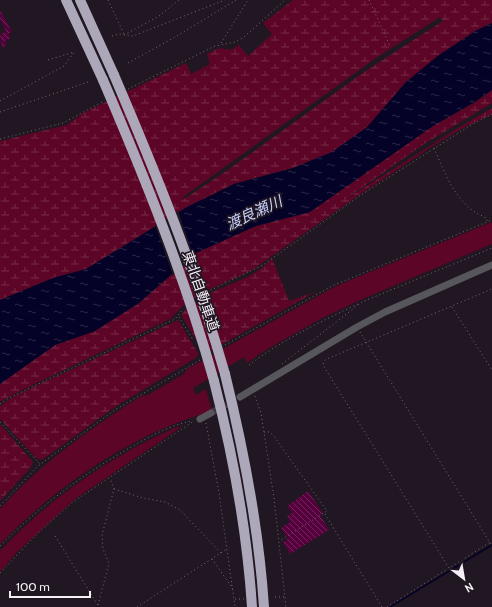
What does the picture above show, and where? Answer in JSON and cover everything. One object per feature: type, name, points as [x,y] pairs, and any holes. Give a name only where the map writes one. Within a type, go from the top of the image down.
[{"type":"highway","name":"東北自動車道","points":[[66,0],[103,80],[165,231],[187,291],[214,380],[236,480],[248,557],[252,607]]},
{"type":"highway","name":"東北自動車道","points":[[80,0],[147,152],[176,226],[198,287],[225,374],[248,477],[260,556],[264,607]]},
{"type":"street","points":[[240,397],[384,312],[492,265]]},
{"type":"street","points":[[199,419],[211,413]]},
{"type":"path","points":[[108,0],[124,35]]},
{"type":"path","points":[[124,35],[159,16],[179,0]]},
{"type":"path","points":[[112,36],[132,36],[225,0]]},
{"type":"path","points":[[128,63],[177,36],[236,0]]},
{"type":"path","points":[[220,44],[248,0]]},
{"type":"path","points":[[126,90],[220,44],[235,42],[244,37],[285,0]]},
{"type":"path","points":[[369,0],[390,46]]},
{"type":"path","points":[[0,101],[64,66],[75,52],[48,60]]},
{"type":"path","points":[[0,112],[88,82]]},
{"type":"path","points":[[0,139],[63,123],[106,100]]},
{"type":"path","points":[[202,295],[263,265],[358,198],[434,148],[492,114]]},
{"type":"path","points":[[434,148],[450,184],[457,194],[473,211],[486,218],[487,222]]},
{"type":"path","points":[[223,347],[334,285],[492,220]]},
{"type":"path","points":[[249,365],[263,354],[362,302],[492,248]]},
{"type":"path","points":[[449,568],[323,365],[327,359],[492,289]]},
{"type":"path","points":[[282,364],[362,302]]},
{"type":"path","points":[[0,404],[9,398],[178,317],[186,306]]},
{"type":"path","points":[[451,306],[492,370]]},
{"type":"path","points":[[178,317],[196,345]]},
{"type":"path","points":[[357,327],[491,542],[492,546]]},
{"type":"path","points":[[0,506],[40,465],[114,410],[204,357]]},
{"type":"path","points":[[252,391],[261,413],[264,432],[280,540],[286,607]]},
{"type":"path","points":[[0,573],[20,551],[61,512],[110,477],[199,419]]},
{"type":"path","points":[[0,546],[43,505],[73,482],[140,442],[170,428],[199,419]]},
{"type":"path","points":[[199,419],[211,441],[228,549],[235,607]]},
{"type":"path","points":[[0,422],[40,465]]},
{"type":"path","points":[[264,432],[269,432],[273,435],[327,511],[280,540]]},
{"type":"path","points":[[98,605],[108,571],[108,562],[103,549],[102,535],[114,489],[110,477]]},
{"type":"path","points":[[114,489],[143,498],[165,502],[180,510],[221,553]]},
{"type":"path","points":[[324,513],[382,607]]},
{"type":"path","points":[[55,536],[99,607]]},
{"type":"path","points":[[387,607],[491,542]]},
{"type":"path","points":[[137,607],[228,549]]},
{"type":"path","points":[[212,559],[233,589]]},
{"type":"path","points":[[275,596],[285,597]]},
{"type":"path","points":[[234,599],[244,599]]},
{"type":"green space","points":[[293,0],[492,0],[492,23],[477,30],[439,55],[406,82],[368,127],[332,152],[293,168],[234,184],[187,207],[86,269],[53,278],[0,300],[0,141],[67,125],[83,113],[186,63],[191,74],[210,64],[207,54],[219,48],[231,50],[239,45],[248,56],[272,34],[263,23]],"holes":[[[440,17],[443,21],[364,72],[225,172],[184,199],[183,197],[376,58]]]},
{"type":"green space","points":[[492,90],[492,103],[424,144],[343,201],[492,108],[492,114],[463,128],[433,146],[359,195],[252,270],[206,291],[184,305],[170,319],[0,402],[0,384],[55,345],[95,331],[139,303],[196,253],[205,247],[256,226],[310,212],[433,126],[475,102]]},
{"type":"green space","points":[[492,222],[492,244],[358,301],[320,319],[264,351],[247,363],[244,357],[193,388],[196,395],[206,389],[212,410],[174,424],[145,437],[100,462],[58,492],[18,526],[0,544],[0,509],[32,476],[67,447],[124,407],[143,395],[146,396],[184,374],[187,369],[336,286]]},
{"type":"green space","points":[[272,258],[289,301],[315,292],[205,354],[181,315],[191,305],[202,298],[252,274],[263,267]]},
{"type":"green space","points":[[178,320],[198,353],[197,357],[115,407],[42,460],[36,458],[0,419],[0,406],[12,397]]},
{"type":"green space","points":[[0,424],[33,462],[31,467],[0,501]]},
{"type":"green space","points":[[183,426],[75,499],[17,552],[0,572],[0,551],[39,514],[60,497],[103,466],[126,452],[174,428]]},
{"type":"water","name":"渡良瀬川","points":[[492,23],[492,90],[475,102],[433,126],[310,212],[256,226],[196,253],[139,303],[95,331],[55,345],[0,384],[0,300],[53,278],[86,269],[187,207],[234,184],[293,168],[332,152],[367,127],[406,82],[439,55],[477,30]]},
{"type":"pier","points":[[178,211],[194,257],[173,275],[155,225]]},
{"type":"building","points":[[0,10],[12,32],[8,34],[11,38],[5,41],[7,45],[2,48],[0,35],[6,31],[0,19]]},
{"type":"building","points":[[308,491],[323,513],[320,515],[329,530],[290,554],[283,542],[288,539],[281,528],[290,522],[287,516],[292,513],[287,506]]},
{"type":"waterway","points":[[390,607],[492,545]]},
{"type":"tunnel","points":[[211,413],[240,397]]}]
